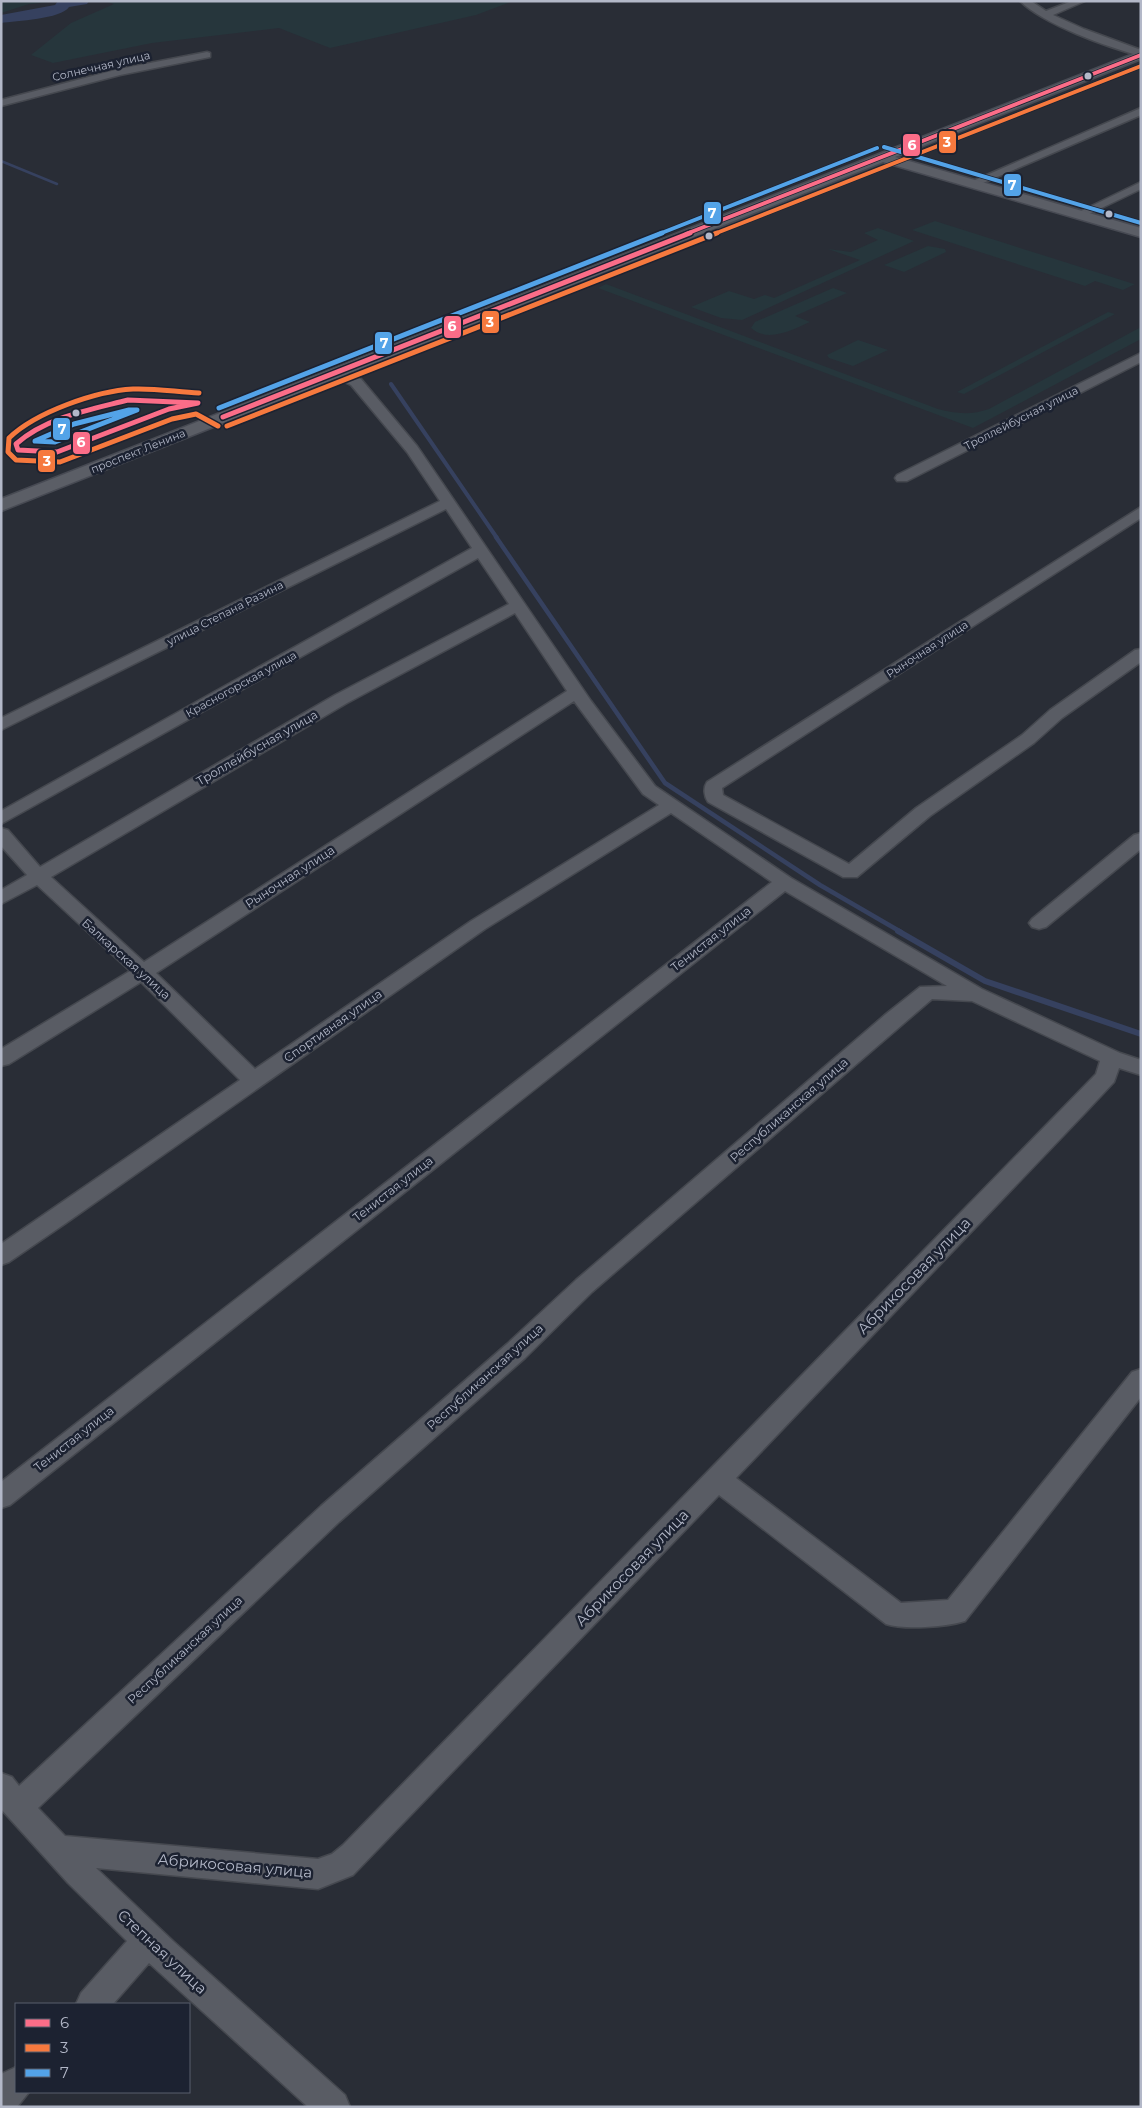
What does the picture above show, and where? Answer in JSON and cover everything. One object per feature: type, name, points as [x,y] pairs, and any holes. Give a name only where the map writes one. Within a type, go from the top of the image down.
[{"type":"main road","name":"проспект Ленина","points":[[1,506],[1141,54]]},
{"type":"main road","points":[[885,155],[957,179],[976,182],[1141,228]]},
{"type":"main road","points":[[885,155],[1141,233]]},
{"type":"street","points":[[1024,1],[1044,15],[1070,28],[1141,54]]},
{"type":"street","points":[[1044,15],[1081,1]]},
{"type":"street","name":"Солнечная улица","points":[[1,103],[119,72],[207,55]]},
{"type":"street","points":[[976,182],[1141,111]]},
{"type":"street","points":[[1086,212],[1141,185]]},
{"type":"street","name":"Троллейбусная улица","points":[[902,478],[1141,357]]},
{"type":"street","points":[[336,373],[356,382],[412,449],[577,692],[649,790],[784,882],[975,994],[1112,1058],[1141,1068]]},
{"type":"street","name":"улица Степана Разина","points":[[1,725],[449,502]]},
{"type":"street","name":"Рыночная улица","points":[[1141,511],[713,786],[714,798],[850,873],[923,812],[1028,739],[1056,714],[1141,654]]},
{"type":"street","name":"Красногорская улица","points":[[1,818],[480,550]]},
{"type":"street","name":"Троллейбусная улица","points":[[1,898],[341,699],[518,606]]},
{"type":"street","name":"Рыночная улица","points":[[1,1058],[143,972],[577,692]]},
{"type":"street","name":"Спортивная улица","points":[[1,1256],[106,1185],[451,942],[671,805]]},
{"type":"street","name":"Балкарская улица","points":[[1,834],[38,876],[143,972],[254,1081]]},
{"type":"street","points":[[1039,923],[1141,839]]},
{"type":"street","name":"Тенистая улица","points":[[1,1497],[784,882]]},
{"type":"street","name":"Республиканская улица","points":[[10,1797],[516,1351],[584,1286],[893,1019],[927,992],[975,994]]},
{"type":"street","name":"Абрикосовая улица","points":[[58,1850],[318,1874],[342,1865],[354,1855],[1106,1077],[1112,1058]]},
{"type":"street","points":[[718,1479],[896,1615],[955,1612],[1141,1378]]},
{"type":"street","name":"Степная улица","points":[[10,1797],[58,1850],[148,1941],[334,2107]]},
{"type":"street","points":[[93,2003],[148,1941]]},
{"type":"street","points":[[1,2099],[15,2084]]},
{"type":"shaded area","points":[[1,1],[60,1],[29,4],[1,13]]},
{"type":"shaded area","points":[[105,1],[513,1],[476,15],[330,48],[279,28],[152,43],[53,63],[31,55],[71,23],[114,4]]},
{"type":"shaded area","points":[[935,221],[1135,284],[1123,290],[1095,281],[1085,286],[912,230]]},
{"type":"shaded area","points":[[878,228],[914,241],[742,320],[721,318],[691,307],[729,291],[754,299],[765,295],[774,298],[860,260],[828,249],[851,252],[878,240],[864,233]]},
{"type":"shaded area","points":[[928,246],[945,249],[946,252],[904,272],[884,265]]},
{"type":"shaded area","points":[[606,284],[938,409],[958,413],[970,413],[989,409],[1141,327],[1141,339],[973,428],[598,288]]},
{"type":"shaded area","points":[[833,288],[847,293],[795,316],[810,322],[780,334],[772,335],[765,335],[751,328],[755,322]]},
{"type":"shaded area","points":[[1108,312],[1115,314],[964,394],[957,392]]},
{"type":"shaded area","points":[[858,340],[888,350],[853,366],[829,358],[827,355]]},
{"type":"waterway","points":[[1,19],[45,13],[61,8],[63,4],[82,1]]},
{"type":"waterway","points":[[1,161],[57,184]]},
{"type":"waterway","points":[[391,384],[497,538]]},
{"type":"waterway","points":[[496,537],[665,783],[820,885],[901,932]]},
{"type":"waterway","points":[[898,931],[985,981],[1141,1034]]},
{"type":"transit line","name":"6","points":[[223,417],[1141,55]]},
{"type":"transit line","name":"3","points":[[227,426],[1141,66]]},
{"type":"transit line","name":"7","points":[[884,147],[1141,223]]},
{"type":"transit line","name":"7","points":[[219,408],[877,148]]},
{"type":"transit line","name":"3","points":[[199,393],[133,389],[114,392],[77,403],[36,418],[20,428],[9,438],[8,452],[16,460],[60,462],[172,419],[196,414],[218,426]]},
{"type":"transit line","name":"6","points":[[128,400],[198,403],[169,409],[57,452],[18,450],[16,444],[39,427],[84,411],[128,400]]},
{"type":"transit line","name":"7","points":[[129,410],[137,410],[55,442],[35,441],[74,424],[129,410]]}]
